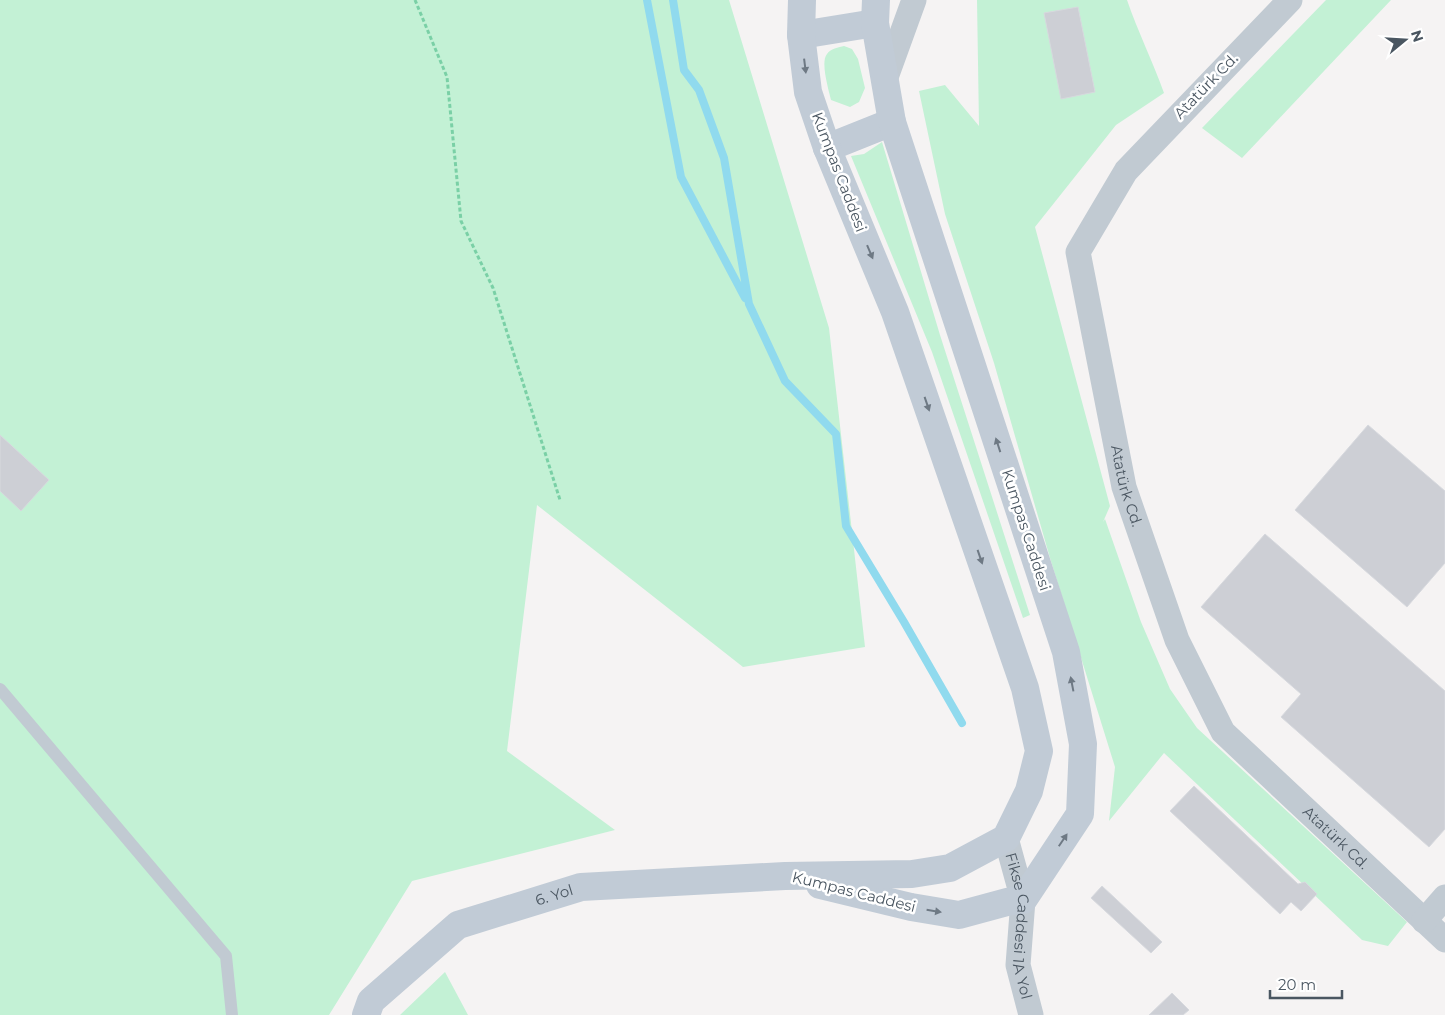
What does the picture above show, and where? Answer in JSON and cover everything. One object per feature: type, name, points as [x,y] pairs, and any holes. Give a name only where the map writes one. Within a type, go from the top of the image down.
[{"type":"main road","name":"Kumpas Caddesi","points":[[785,876],[912,874],[950,868],[1006,838],[1029,791],[1039,751],[1025,688],[895,312],[827,148],[808,92],[801,35],[802,0]]},
{"type":"main road","name":"Kumpas Caddesi","points":[[785,876],[911,908],[959,915],[1006,902],[1023,900],[1080,814],[1083,744],[1066,652],[892,122],[876,12]]},
{"type":"main road","points":[[801,35],[876,12]]},
{"type":"main road","points":[[827,148],[892,122]]},
{"type":"main road","name":"6. Yol","points":[[366,1015],[371,1001],[458,925],[581,887],[785,876]]},
{"type":"street","name":"Atatürk Cd.","points":[[1290,0],[1126,171],[1078,252],[1124,488],[1177,640],[1223,732],[1445,940]]},
{"type":"street","points":[[876,12],[914,3]]},
{"type":"street","points":[[885,80],[914,3]]},
{"type":"street","name":"Fikse Caddesi 1A Yol","points":[[1006,838],[1023,900],[1018,965],[1031,1015]]},
{"type":"street","points":[[1424,921],[1445,897]]},
{"type":"lane","points":[[0,689],[226,956],[232,1015]]},
{"type":"path","points":[[415,0],[447,77],[460,221],[493,288],[560,500]]},
{"type":"green space","points":[[0,0],[729,0],[829,328],[865,647],[743,667],[537,505],[507,751],[615,830],[412,881],[329,1015],[0,1015]]},
{"type":"green space","points":[[977,0],[1127,0],[1164,93],[1116,125],[1035,227],[1110,506],[1103,522],[1105,519],[1141,622],[1170,689],[1197,728],[1407,922],[1388,946],[1362,940],[1164,753],[1109,821],[1115,767],[1050,558],[994,363],[945,214],[919,91],[945,85],[979,126]]},
{"type":"green space","points":[[1326,0],[1391,0],[1242,158],[1202,128]]},
{"type":"green space","points":[[844,46],[852,49],[858,59],[865,88],[859,102],[850,107],[831,100],[824,63],[828,52]]},
{"type":"green space","points":[[882,142],[940,335],[1030,615],[1023,618],[932,352],[851,156],[864,154]]},
{"type":"green space","points":[[445,972],[468,1015],[400,1015]]},
{"type":"building","points":[[1078,7],[1095,92],[1061,99],[1044,13]]},
{"type":"building","points":[[1368,425],[1445,491],[1445,563],[1407,607],[1295,510]]},
{"type":"building","points":[[0,435],[49,480],[21,511],[0,491]]},
{"type":"building","points":[[1265,534],[1445,691],[1445,829],[1429,847],[1281,717],[1301,694],[1201,607]]},
{"type":"building","points":[[1194,786],[1298,884],[1305,882],[1317,894],[1301,911],[1291,902],[1280,914],[1170,811]]},
{"type":"building","points":[[1102,886],[1162,942],[1151,953],[1091,898]]},
{"type":"building","points":[[1172,993],[1189,1010],[1183,1015],[1149,1015]]},
{"type":"waterway","points":[[647,0],[681,177],[745,298]]},
{"type":"waterway","points":[[673,0],[684,70],[699,90],[724,158],[749,304],[785,381],[836,434],[846,526],[962,723]]}]
